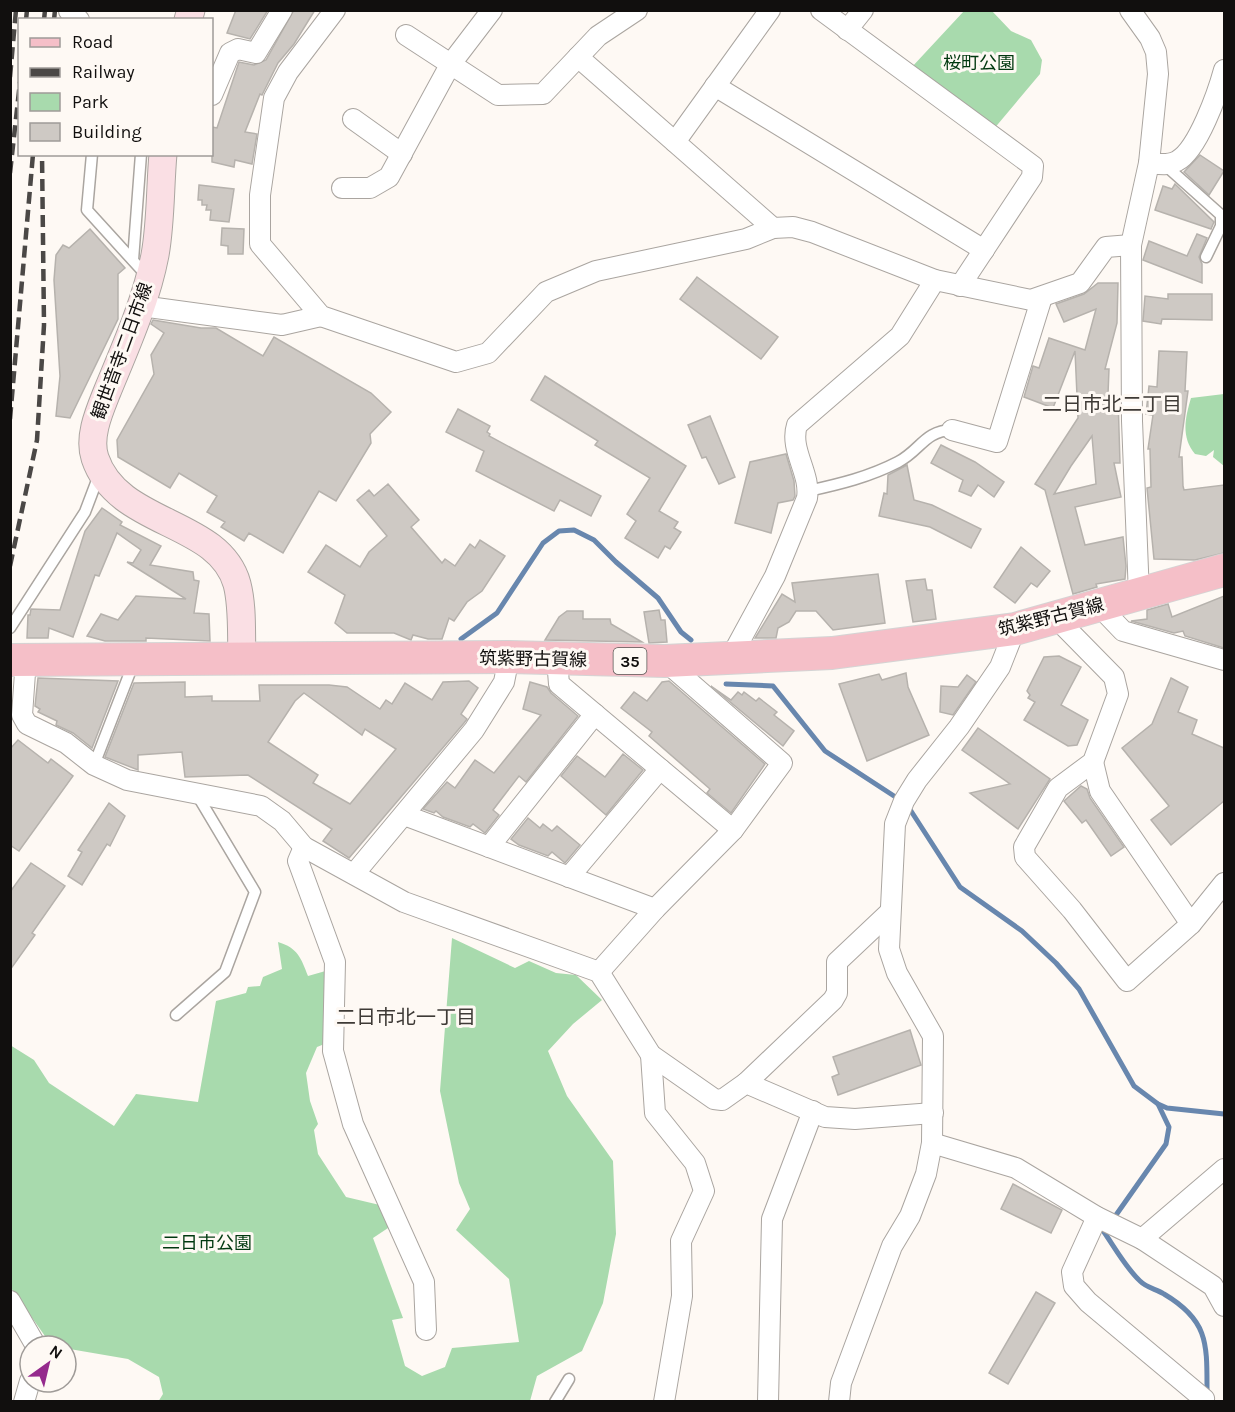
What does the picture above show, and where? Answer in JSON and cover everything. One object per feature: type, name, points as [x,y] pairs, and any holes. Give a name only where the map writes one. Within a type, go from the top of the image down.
[{"type":"main road","name":"観世音寺二日市線","points":[[100,472],[94,456],[95,425],[141,306],[141,269],[155,254],[163,156]]},
{"type":"main road","points":[[100,472],[124,499],[159,521],[200,540],[223,558],[237,585],[243,657]]},
{"type":"main road","name":"筑紫野古賀線","points":[[18,659],[509,657],[665,662],[832,653],[1015,629],[1224,570]]},
{"type":"street","points":[[213,93],[230,53],[238,49],[256,53],[282,10]]},
{"type":"street","points":[[335,10],[288,72],[274,98],[260,195],[260,244],[321,316],[456,362],[488,353],[546,292],[606,268],[746,239],[773,228],[793,227],[812,232],[935,280],[1031,300],[1080,283],[1106,247],[1131,245]]},
{"type":"street","points":[[342,188],[362,190],[384,182],[402,154],[450,65],[492,10]]},
{"type":"street","points":[[406,35],[498,95],[543,94],[598,36],[637,10]]},
{"type":"street","points":[[675,142],[770,10]]},
{"type":"street","points":[[821,10],[1033,166],[1032,177],[960,286]]},
{"type":"street","points":[[847,30],[863,10]]},
{"type":"street","points":[[1130,10],[1150,38],[1156,52],[1158,74],[1157,164],[1131,245],[1132,421],[1139,595]]},
{"type":"street","points":[[578,57],[773,228]]},
{"type":"street","points":[[1157,164],[1178,161],[1205,123],[1224,70]]},
{"type":"street","points":[[715,86],[984,250]]},
{"type":"street","points":[[353,119],[402,154]]},
{"type":"street","points":[[731,657],[775,576],[808,491],[793,436],[797,425],[900,336],[935,280]]},
{"type":"street","points":[[952,430],[997,442],[1042,297]]},
{"type":"street","points":[[141,306],[282,325],[321,316]]},
{"type":"street","points":[[1099,606],[1123,631],[1224,660]]},
{"type":"street","points":[[1056,618],[1114,677],[1117,686],[1116,700],[1093,762],[1058,788],[1023,847],[1025,857],[1072,910],[1127,981],[1191,924],[1224,883]]},
{"type":"street","points":[[839,1401],[841,1383],[892,1246],[910,1216],[926,1174],[932,1143],[933,1036],[891,960],[890,912],[895,824],[904,801],[1000,667],[1015,629]]},
{"type":"street","points":[[354,874],[474,730],[504,682],[509,657]]},
{"type":"street","points":[[18,659],[22,715],[27,724],[66,742],[94,765],[127,780],[261,806],[282,820],[304,847],[404,902],[599,972],[651,1055],[714,1099],[722,1100],[746,1083],[833,1000],[837,993],[837,962],[890,912]]},
{"type":"street","points":[[558,659],[559,684],[733,830]]},
{"type":"street","points":[[599,972],[655,909],[733,830],[782,762],[665,662]]},
{"type":"street","points":[[489,847],[595,714]]},
{"type":"street","points":[[1093,762],[1100,791],[1191,924]]},
{"type":"street","points":[[569,877],[660,769]]},
{"type":"street","points":[[404,815],[655,909]]},
{"type":"street","points":[[304,847],[298,861],[335,962],[333,1051],[353,1124],[424,1282],[426,1330]]},
{"type":"street","points":[[651,1055],[655,1113],[695,1163],[704,1191],[681,1241],[682,1296],[664,1401]]},
{"type":"street","points":[[746,1083],[825,1117],[843,1119],[933,1113]]},
{"type":"street","points":[[768,1401],[772,1219],[813,1112]]},
{"type":"street","points":[[932,1143],[1016,1168],[1097,1217],[1142,1239],[1213,1286],[1222,1297]]},
{"type":"street","points":[[1142,1239],[1224,1169]]},
{"type":"street","points":[[1097,1217],[1072,1272],[1074,1286],[1088,1302],[1204,1399],[1203,1401]]},
{"type":"street","points":[[10,1301],[29,1334]]},
{"type":"lane","points":[[92,156],[87,210],[141,269]]},
{"type":"lane","points":[[141,156],[141,269]]},
{"type":"lane","points":[[1157,164],[1221,215],[1223,227],[1206,257]]},
{"type":"lane","points":[[808,491],[852,482],[898,462],[916,450],[927,436],[936,430],[952,430]]},
{"type":"lane","points":[[10,628],[85,512],[100,472]]},
{"type":"lane","points":[[94,765],[135,658]]},
{"type":"lane","points":[[176,1015],[225,972],[255,892],[196,792]]},
{"type":"lane","points":[[555,1401],[569,1379]]},
{"type":"green space","name":"桜町公園","points":[[964,11],[992,11],[1011,31],[1031,40],[1042,60],[1040,74],[993,130],[911,68]]},
{"type":"green space","points":[[1224,394],[1224,466],[1213,457],[1214,450],[1206,456],[1195,454],[1188,441],[1186,427],[1191,398]]},
{"type":"green space","name":"二日市公園","points":[[452,938],[515,968],[529,961],[556,973],[576,975],[602,1000],[573,1024],[548,1051],[567,1096],[613,1161],[616,1234],[603,1303],[582,1351],[537,1376],[530,1401],[158,1402],[163,1394],[159,1377],[128,1359],[78,1350],[78,1334],[44,1334],[11,1288],[10,1045],[34,1060],[49,1083],[114,1126],[136,1094],[198,1102],[216,1001],[246,993],[248,987],[260,986],[263,977],[282,969],[278,942],[290,947],[298,954],[308,976],[329,970],[327,1043],[317,1047],[306,1073],[310,1101],[318,1124],[314,1130],[318,1154],[346,1197],[384,1206],[388,1228],[373,1238],[403,1318],[392,1320],[405,1366],[422,1376],[445,1367],[452,1348],[519,1342],[509,1279],[456,1230],[470,1209],[459,1183],[440,1091]]},
{"type":"building","points":[[236,10],[268,10],[250,39],[227,33]]},
{"type":"building","points":[[294,10],[315,10],[294,44],[278,63],[262,95],[260,94],[245,132],[257,134],[252,164],[235,160],[234,167],[212,162],[213,127],[217,128],[239,62],[254,65],[266,60]]},
{"type":"building","points":[[1200,155],[1224,171],[1209,195],[1184,172]]},
{"type":"building","points":[[1175,184],[1214,222],[1211,229],[1155,210],[1163,186],[1172,189]]},
{"type":"building","points":[[199,185],[234,189],[229,222],[210,220],[211,210],[206,210],[207,205],[202,205],[202,200],[198,200]]},
{"type":"building","points":[[222,228],[244,229],[243,254],[228,254],[228,246],[221,245]]},
{"type":"building","points":[[90,229],[125,268],[118,274],[118,319],[70,418],[56,416],[60,376],[54,280],[56,255],[63,245],[69,248]]},
{"type":"building","points":[[1197,234],[1207,238],[1199,257],[1202,264],[1202,283],[1143,260],[1149,241],[1187,256]]},
{"type":"building","points":[[697,277],[778,337],[761,359],[680,299]]},
{"type":"building","points":[[1098,283],[1118,283],[1117,323],[1105,369],[1109,369],[1108,394],[1115,394],[1118,397],[1120,463],[1114,463],[1121,497],[1075,507],[1085,545],[1123,537],[1126,566],[1125,579],[1096,584],[1097,587],[1073,594],[1045,490],[1035,484],[1078,418],[1075,351],[1053,408],[1024,397],[1033,366],[1039,368],[1049,338],[1085,350],[1096,309],[1064,322],[1056,304],[1084,294]],"holes":[[[1092,436],[1096,484],[1054,494]]]},
{"type":"building","points":[[1168,294],[1212,294],[1212,320],[1162,319],[1161,324],[1143,321],[1145,296],[1168,299]]},
{"type":"building","points":[[153,320],[201,328],[216,328],[263,356],[274,337],[371,393],[391,412],[370,434],[371,443],[336,501],[319,491],[283,553],[249,533],[244,541],[221,527],[225,522],[207,512],[217,496],[179,473],[170,488],[118,457],[117,440],[154,374],[151,355],[164,333],[151,324]]},
{"type":"building","points":[[1159,351],[1187,352],[1185,391],[1188,391],[1179,457],[1182,457],[1183,486],[1184,490],[1224,485],[1224,553],[1195,560],[1154,559],[1147,488],[1151,487],[1150,449],[1148,449],[1153,415],[1146,414],[1149,386],[1157,387]]},
{"type":"building","points":[[545,376],[686,466],[659,511],[678,522],[674,528],[681,532],[670,549],[665,546],[658,558],[625,538],[636,521],[627,514],[650,478],[595,445],[598,441],[531,400]]},
{"type":"building","points":[[458,409],[490,426],[487,432],[489,436],[601,496],[591,516],[560,500],[554,511],[476,471],[484,451],[446,432]]},
{"type":"building","points":[[710,416],[735,477],[719,484],[706,457],[702,458],[688,425]]},
{"type":"building","points":[[941,445],[975,462],[1004,482],[994,497],[978,485],[971,496],[959,491],[963,480],[931,463]]},
{"type":"building","points":[[786,454],[794,481],[795,496],[793,500],[778,503],[771,533],[735,523],[750,462]]},
{"type":"building","points":[[907,465],[914,500],[932,505],[981,529],[971,548],[930,527],[879,516],[884,493],[887,494],[888,475]]},
{"type":"building","points":[[388,484],[419,520],[411,527],[442,563],[445,559],[455,566],[470,544],[475,548],[480,540],[505,556],[482,591],[467,602],[454,621],[449,618],[442,639],[428,639],[413,635],[411,640],[394,633],[347,633],[335,623],[345,595],[308,572],[326,545],[360,567],[369,552],[387,536],[357,500],[369,490],[374,496]]},
{"type":"building","points":[[102,508],[122,522],[120,525],[161,546],[150,565],[193,572],[194,580],[199,581],[194,613],[209,614],[210,641],[146,638],[146,641],[105,641],[87,636],[101,614],[118,620],[136,596],[186,599],[127,562],[133,563],[141,550],[117,533],[99,576],[95,575],[73,637],[49,628],[48,638],[27,638],[28,615],[31,609],[60,610],[85,531]]},
{"type":"building","points":[[1021,547],[1050,571],[1037,587],[1031,583],[1015,603],[994,587]]},
{"type":"building","points":[[878,574],[885,623],[833,630],[816,611],[796,611],[789,622],[778,628],[776,638],[755,638],[782,594],[795,602],[792,583]]},
{"type":"building","points":[[925,579],[927,590],[932,590],[936,619],[913,622],[906,581]]},
{"type":"building","points":[[1224,596],[1224,648],[1185,636],[1183,631],[1174,633],[1131,621],[1147,619],[1147,610],[1168,604],[1172,617]]},
{"type":"building","points":[[659,610],[661,620],[665,620],[667,642],[649,643],[644,612]]},
{"type":"building","points":[[567,611],[583,611],[583,619],[610,619],[611,624],[642,642],[545,640],[559,617]]},
{"type":"building","points":[[1059,656],[1081,667],[1061,705],[1088,720],[1077,745],[1068,746],[1024,720],[1035,702],[1028,698],[1030,695],[1027,691],[1044,657]]},
{"type":"building","points":[[906,673],[908,687],[929,735],[867,761],[839,684],[879,674],[882,680]]},
{"type":"building","points":[[967,675],[976,682],[953,715],[940,712],[941,686],[958,687]]},
{"type":"building","points":[[38,678],[118,681],[92,748],[73,733],[56,725],[57,721],[38,712],[40,709],[35,706]]},
{"type":"building","points":[[1171,678],[1188,687],[1178,712],[1197,720],[1192,734],[1224,748],[1224,801],[1171,845],[1151,820],[1169,806],[1122,748],[1152,724]]},
{"type":"building","points":[[469,681],[478,688],[461,714],[467,719],[349,858],[323,841],[332,829],[248,775],[185,777],[182,752],[138,755],[138,770],[105,757],[134,683],[185,682],[185,697],[212,696],[212,701],[260,701],[259,685],[329,685],[347,687],[380,709],[386,700],[392,704],[405,683],[432,700],[443,682]],"holes":[[[304,693],[362,735],[365,729],[396,749],[350,804],[313,783],[318,775],[268,742],[295,701]]]},
{"type":"building","points":[[669,681],[765,764],[731,813],[707,793],[710,789],[649,736],[652,732],[621,708],[634,692],[647,701],[662,682]]},
{"type":"building","points":[[530,682],[547,687],[578,716],[526,782],[519,776],[493,810],[499,815],[485,833],[473,824],[470,827],[443,817],[436,811],[434,813],[423,809],[447,782],[455,788],[475,760],[494,773],[541,715],[523,709]]},
{"type":"building","points":[[711,686],[731,700],[738,692],[742,695],[744,692],[756,701],[759,698],[777,712],[774,715],[794,731],[783,746]]},
{"type":"building","points":[[978,728],[1050,779],[1018,829],[970,793],[1010,784],[962,750]]},
{"type":"building","points":[[18,740],[48,763],[51,759],[73,776],[19,851],[10,845],[10,749]]},
{"type":"building","points":[[623,754],[643,770],[606,815],[561,776],[577,756],[605,777]]},
{"type":"building","points":[[1081,786],[1087,789],[1090,798],[1124,847],[1111,856],[1086,820],[1082,823],[1064,801]]},
{"type":"building","points":[[109,803],[125,816],[110,846],[107,844],[82,885],[68,876],[82,852],[78,850]]},
{"type":"building","points":[[528,818],[540,828],[543,824],[552,831],[557,826],[580,845],[565,863],[552,852],[548,856],[519,845],[511,839]]},
{"type":"building","points":[[31,863],[65,886],[32,933],[35,935],[10,970],[10,892]]},
{"type":"building","points":[[910,1030],[921,1065],[838,1095],[832,1077],[839,1074],[833,1057]]},
{"type":"building","points":[[1013,1184],[1062,1210],[1051,1233],[1001,1209]]},
{"type":"building","points":[[1036,1292],[1055,1303],[1008,1384],[989,1373]]},
{"type":"waterway","points":[[461,639],[497,613],[543,543],[559,531],[574,530],[594,540],[658,598],[681,632],[691,640]]},
{"type":"waterway","points":[[726,684],[773,686],[825,751],[894,796]]},
{"type":"waterway","points":[[911,811],[960,887],[1022,931],[1056,963],[1079,989],[1134,1086],[1167,1108],[1224,1114]]},
{"type":"waterway","points":[[1116,1215],[1166,1144],[1169,1127],[1158,1104]]},
{"type":"waterway","points":[[1104,1232],[1125,1264],[1140,1281],[1178,1304],[1197,1323],[1205,1346],[1207,1389]]},
{"type":"railway","points":[[10,77],[16,10]]},
{"type":"railway","points":[[26,18],[27,10]]},
{"type":"railway","points":[[44,18],[45,10]]},
{"type":"railway","points":[[54,18],[55,10]]},
{"type":"railway","points":[[10,173],[18,100]]},
{"type":"railway","points":[[10,419],[33,156]]},
{"type":"railway","points":[[10,566],[37,440],[44,325],[42,156]]},
{"type":"district","name":"二日市北二丁目","points":[[1112,404]]},
{"type":"district","name":"二日市北一丁目","points":[[406,1017]]}]
